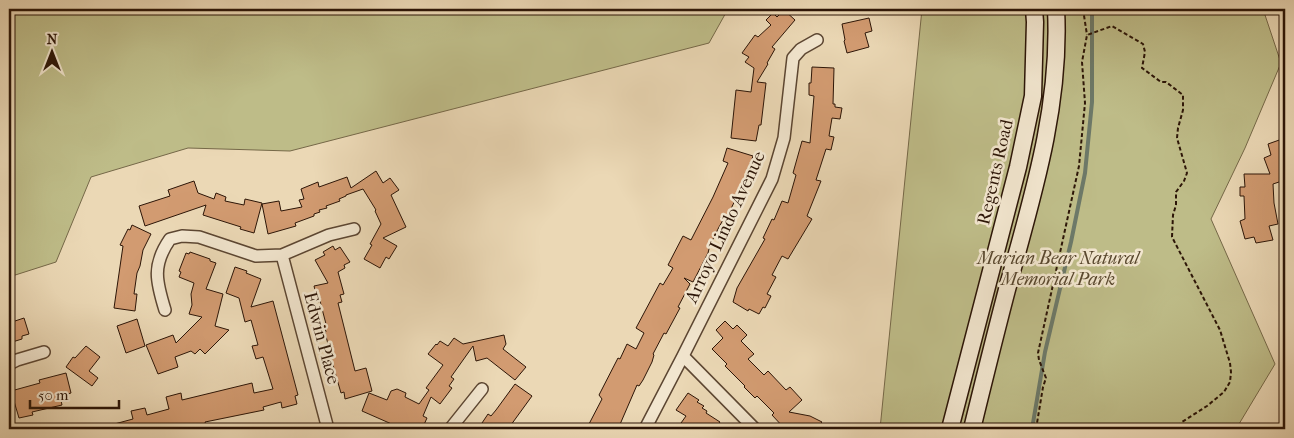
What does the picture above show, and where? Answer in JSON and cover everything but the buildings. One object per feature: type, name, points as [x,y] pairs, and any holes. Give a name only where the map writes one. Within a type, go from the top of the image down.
[{"type":"main road","name":"Regents Road","points":[[950,429],[1018,167],[1033,96],[1034,9]]},
{"type":"main road","points":[[972,429],[1006,294],[1040,172],[1053,98],[1056,9]]},
{"type":"street","name":"Arroyo Lindo Avenue","points":[[644,429],[772,179],[784,138],[793,58],[801,49],[817,40]]},
{"type":"street","points":[[165,310],[157,287],[158,270],[160,254],[170,239],[182,236],[199,237],[256,256],[282,255],[329,235],[354,229]]},
{"type":"street","name":"Edwin Place","points":[[282,255],[328,429]]},
{"type":"street","points":[[9,364],[44,352]]},
{"type":"street","points":[[683,356],[755,429]]},
{"type":"street","points":[[450,429],[482,389]]},
{"type":"path","points":[[1036,429],[1046,378],[1038,353],[1079,166],[1085,103],[1082,62],[1087,35],[1083,9]]},
{"type":"path","points":[[1087,35],[1112,26],[1143,44],[1145,52],[1142,68],[1161,82],[1166,82],[1183,95],[1183,110],[1177,138],[1187,173],[1176,192],[1172,237],[1220,330],[1231,372],[1230,382],[1224,392],[1207,406],[1182,422],[1176,429]]},
{"type":"green space","points":[[9,9],[728,9],[709,43],[290,151],[188,148],[91,177],[56,262],[9,277]]},
{"type":"green space","name":"Marian Bear Natural Memorial Park","points":[[922,9],[1263,9],[1281,63],[1245,148],[1211,219],[1275,364],[1236,429],[880,429]]},
{"type":"waterway","points":[[1032,429],[1045,352],[1085,173],[1092,102],[1092,9]]}]
